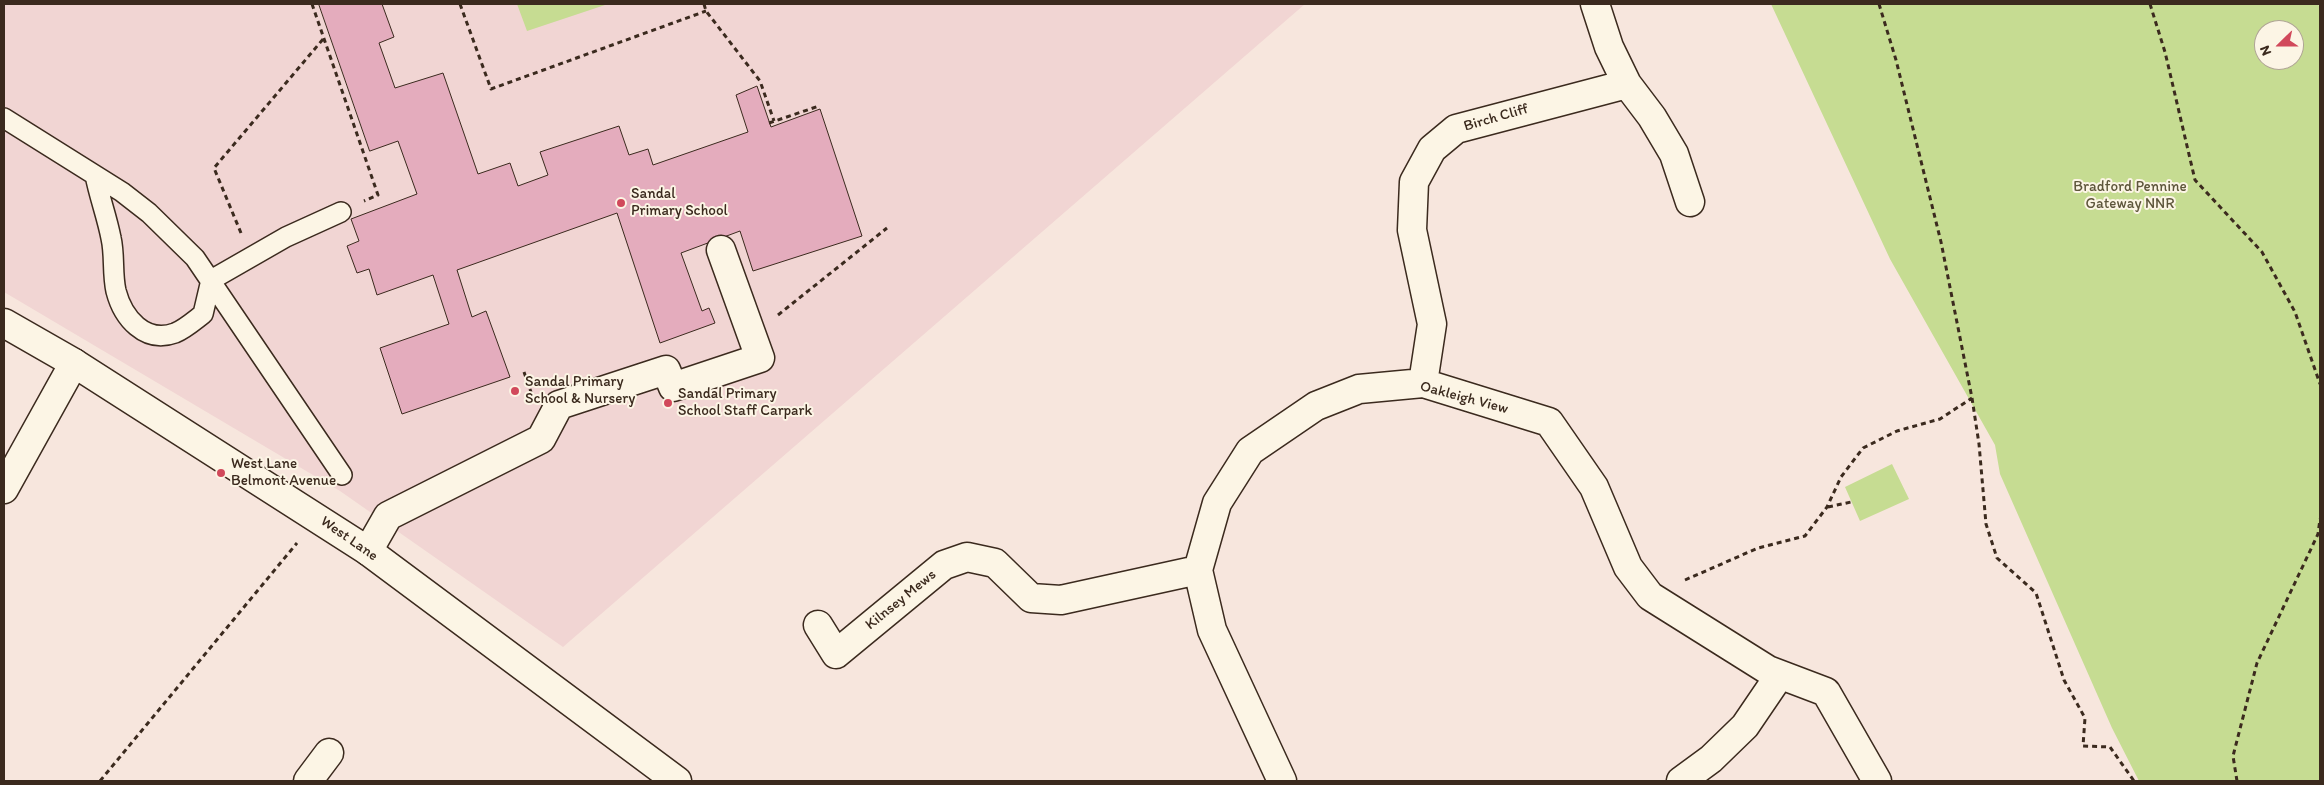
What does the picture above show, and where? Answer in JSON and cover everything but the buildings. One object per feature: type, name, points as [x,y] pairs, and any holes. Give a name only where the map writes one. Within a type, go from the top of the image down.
[{"type":"street","points":[[1596,4],[1609,47],[1627,84],[1652,117],[1674,154],[1690,202]]},
{"type":"street","name":"Birch Cliff","points":[[1422,384],[1432,324],[1412,230],[1413,201],[1414,182],[1432,149],[1456,129],[1627,84]]},
{"type":"street","points":[[368,551],[388,516],[541,439],[559,405],[666,370],[673,387],[760,358],[721,250]]},
{"type":"street","name":"West Lane","points":[[4,323],[74,363],[318,517],[368,551],[677,781]]},
{"type":"street","points":[[4,489],[74,363]]},
{"type":"street","name":"Oakleigh View","points":[[1282,781],[1212,630],[1198,570],[1217,503],[1250,451],[1316,406],[1359,388],[1422,384],[1549,422],[1594,487],[1628,567],[1650,596],[1778,676],[1826,692],[1877,781]]},
{"type":"street","name":"Kilnsey Mews","points":[[818,624],[836,654],[944,565],[967,557],[995,563],[1031,598],[1061,600],[1198,570]]},
{"type":"street","points":[[1681,781],[1711,759],[1745,726],[1778,676]]},
{"type":"street","points":[[308,781],[329,753]]},
{"type":"lane","points":[[4,118],[122,192],[155,219],[195,258],[342,474]]},
{"type":"lane","points":[[95,175],[101,205],[112,239],[116,291],[124,311],[137,329],[159,337],[177,332],[203,314],[211,280],[286,236],[341,212]]},
{"type":"path","points":[[312,4],[378,195],[341,212]]},
{"type":"path","points":[[460,4],[491,89],[706,11]]},
{"type":"path","points":[[704,4],[706,11],[760,81],[774,121]]},
{"type":"path","points":[[1879,4],[1896,60],[1941,242],[1972,398],[1979,444],[1986,524],[1997,558],[2036,593],[2064,680],[2085,718],[2083,746],[2110,747],[2134,781]]},
{"type":"path","points":[[2150,4],[2165,52],[2195,180],[2262,252],[2296,312],[2320,384]]},
{"type":"path","points":[[244,240],[214,168],[324,38]]},
{"type":"path","points":[[769,123],[819,106]]},
{"type":"path","points":[[752,335],[887,228]]},
{"type":"path","points":[[1650,596],[1758,548],[1805,536],[1828,507],[1841,477],[1863,448],[1898,432],[1940,419],[1972,398]]},
{"type":"path","points":[[1828,507],[1851,502]]},
{"type":"path","points":[[100,781],[318,517]]},
{"type":"path","points":[[2238,781],[2234,756],[2257,663],[2318,534],[2320,519]]},
{"type":"shaded area","name":"Sandal Primary School & Nursery","points":[[4,4],[1305,4],[563,647],[340,491],[4,292]]},
{"type":"green space","points":[[517,4],[608,4],[527,31]]},
{"type":"green space","name":"Bradford Pennine Gateway NNR","points":[[1771,4],[2318,4],[2320,8],[2320,781],[2139,781],[2112,728],[2000,474],[1995,445],[1890,259]]},
{"type":"green space","points":[[1892,464],[1909,499],[1860,521],[1845,487]]},
{"type":"place","name":"Sandal Primary School","points":[[621,203]]},
{"type":"place","name":"Sandal Primary School & Nursery","points":[[515,391]]},
{"type":"place","name":"Sandal Primary School Staff Carpark","points":[[668,403]]},
{"type":"place","name":"West Lane Belmont Avenue","points":[[221,473]]}]
